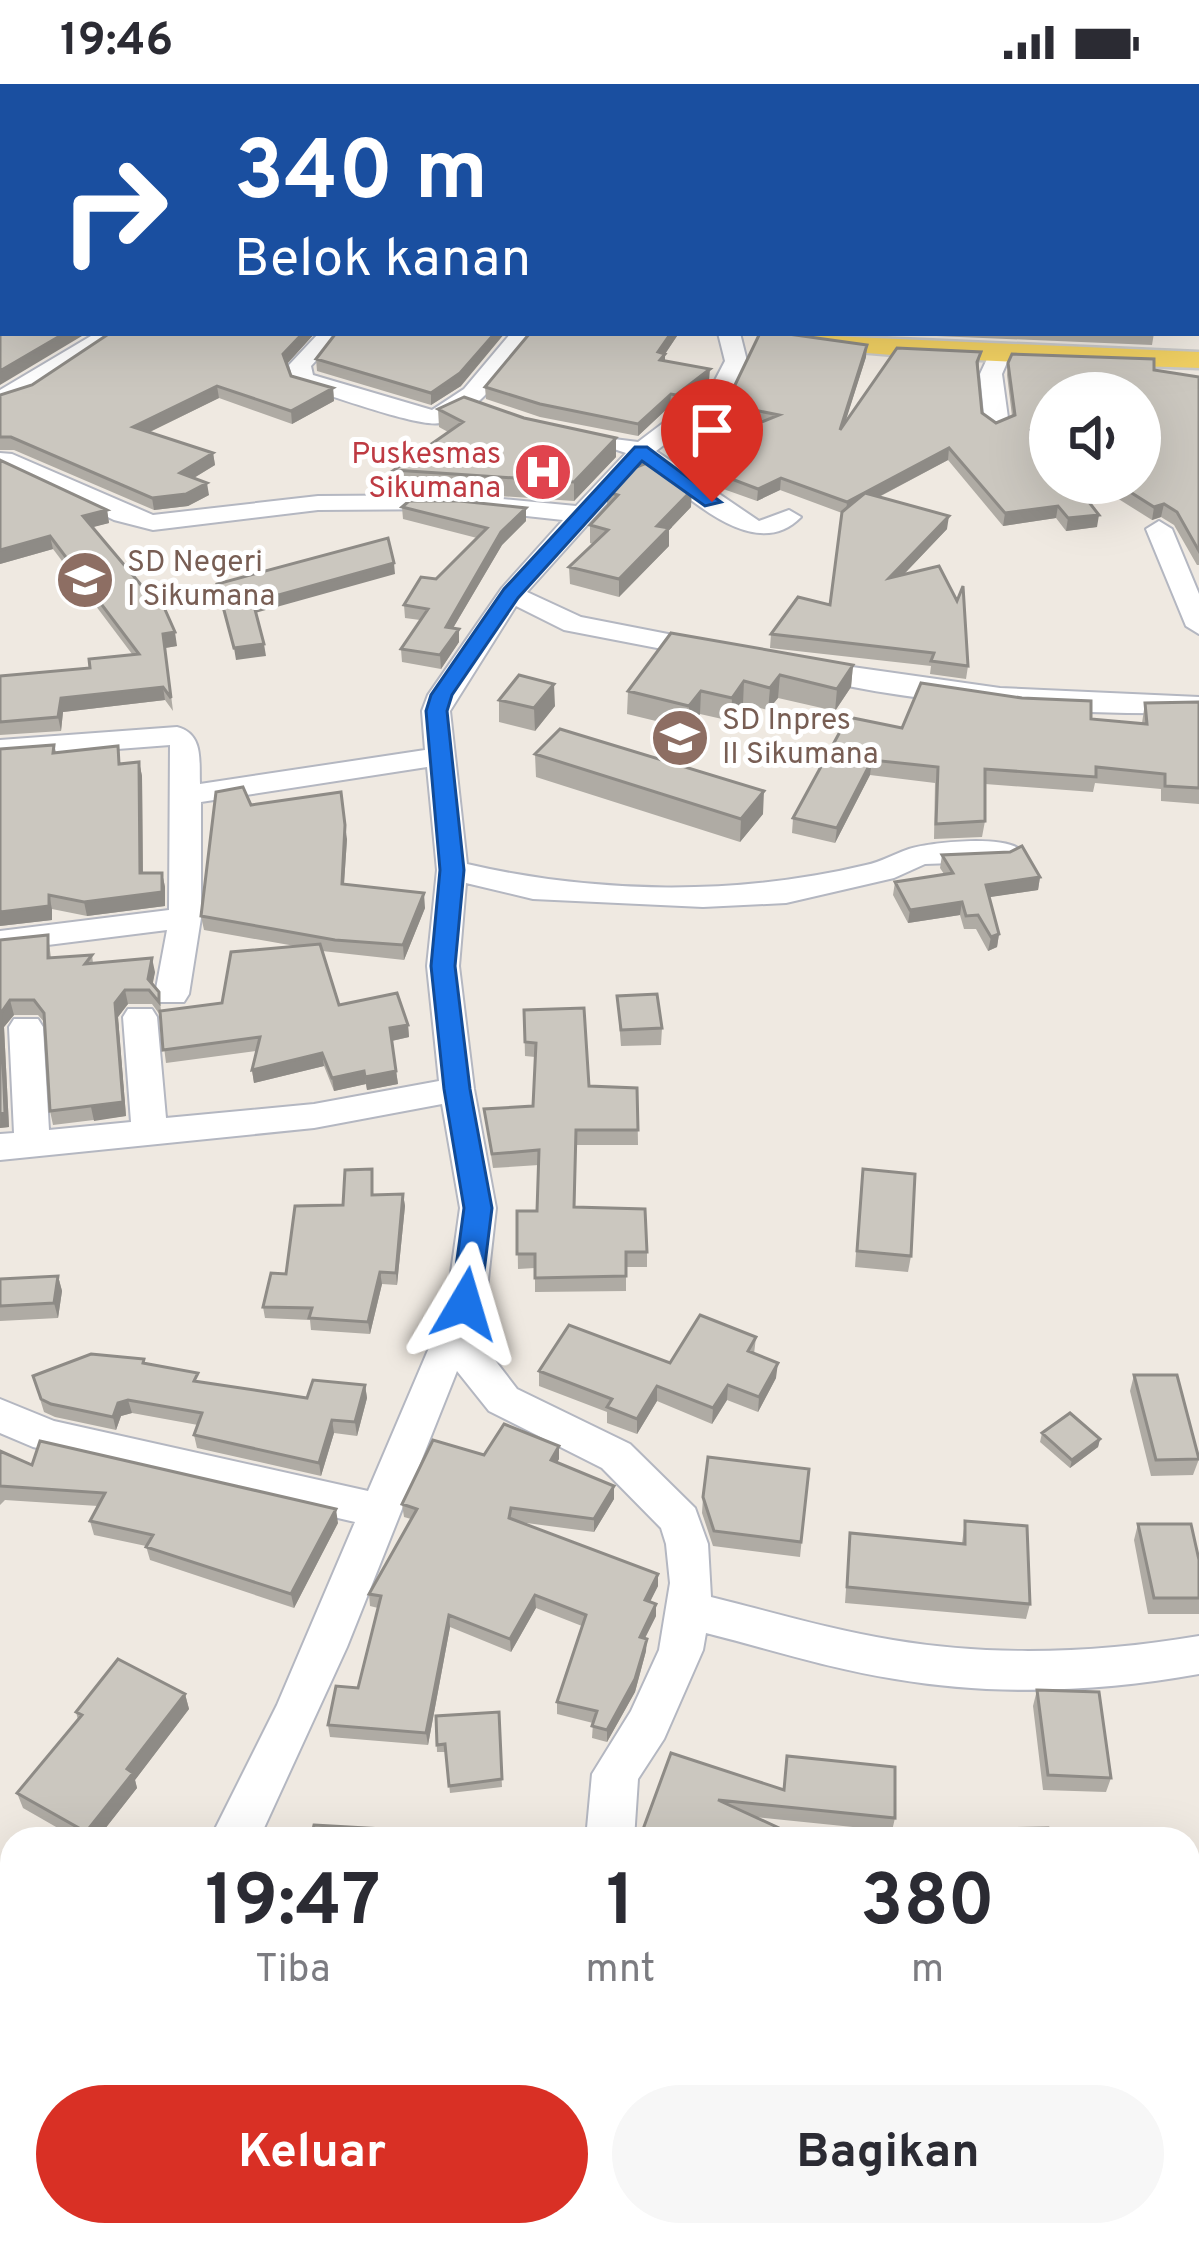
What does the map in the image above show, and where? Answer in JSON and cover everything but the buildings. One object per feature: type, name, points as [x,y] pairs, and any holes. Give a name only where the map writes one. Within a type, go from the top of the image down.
[{"type":"main road","points":[[791,336],[1199,360]]},
{"type":"street","points":[[3,395],[105,336]]},
{"type":"street","points":[[328,336],[300,365],[302,379],[427,418],[442,416],[462,403],[520,336]]},
{"type":"street","points":[[611,1827],[615,1774],[648,1725],[673,1669],[692,1583],[680,1520],[616,1456],[503,1400],[478,1373],[461,1343],[478,1208],[457,1089],[443,966],[452,870],[436,711],[511,594],[582,514],[641,451],[722,390],[736,361],[730,336]]},
{"type":"street","points":[[998,424],[991,374],[1001,351]]},
{"type":"street","points":[[462,403],[488,411]]},
{"type":"street","points":[[593,439],[641,451],[753,528],[765,529],[789,517]]},
{"type":"street","points":[[4,458],[123,515],[153,524],[318,503],[460,502],[582,514]]},
{"type":"street","points":[[1160,529],[1199,626]]},
{"type":"street","points":[[511,594],[573,624],[762,660],[969,693],[1127,707],[1199,705]]},
{"type":"street","points":[[0,749],[177,736],[184,743],[185,918],[172,994]]},
{"type":"street","points":[[186,795],[440,756]]},
{"type":"street","points":[[452,870],[533,889],[703,897],[786,893],[884,871],[918,856],[957,850],[1008,852]]},
{"type":"street","points":[[0,941],[185,918]]},
{"type":"street","points":[[140,1017],[150,1135]]},
{"type":"street","points":[[26,1027],[16,1146],[314,1116],[457,1089]]},
{"type":"street","points":[[240,1827],[293,1729],[377,1510],[465,1304]]},
{"type":"street","points":[[0,1415],[47,1436],[377,1510]]},
{"type":"street","points":[[688,1610],[898,1660],[1017,1667],[1158,1664],[1199,1655]]},
{"type":"place","name":"Puskesmas Sikumana","points":[[543,472]]},
{"type":"place","name":"SD Negeri I Sikumana","points":[[85,580]]},
{"type":"place","name":"SD Inpres II Sikumana","points":[[680,738]]},
{"type":"route","points":[[465,1304],[478,1208],[457,1089],[443,966],[452,870],[436,711],[511,594],[641,451],[712,502]]}]
